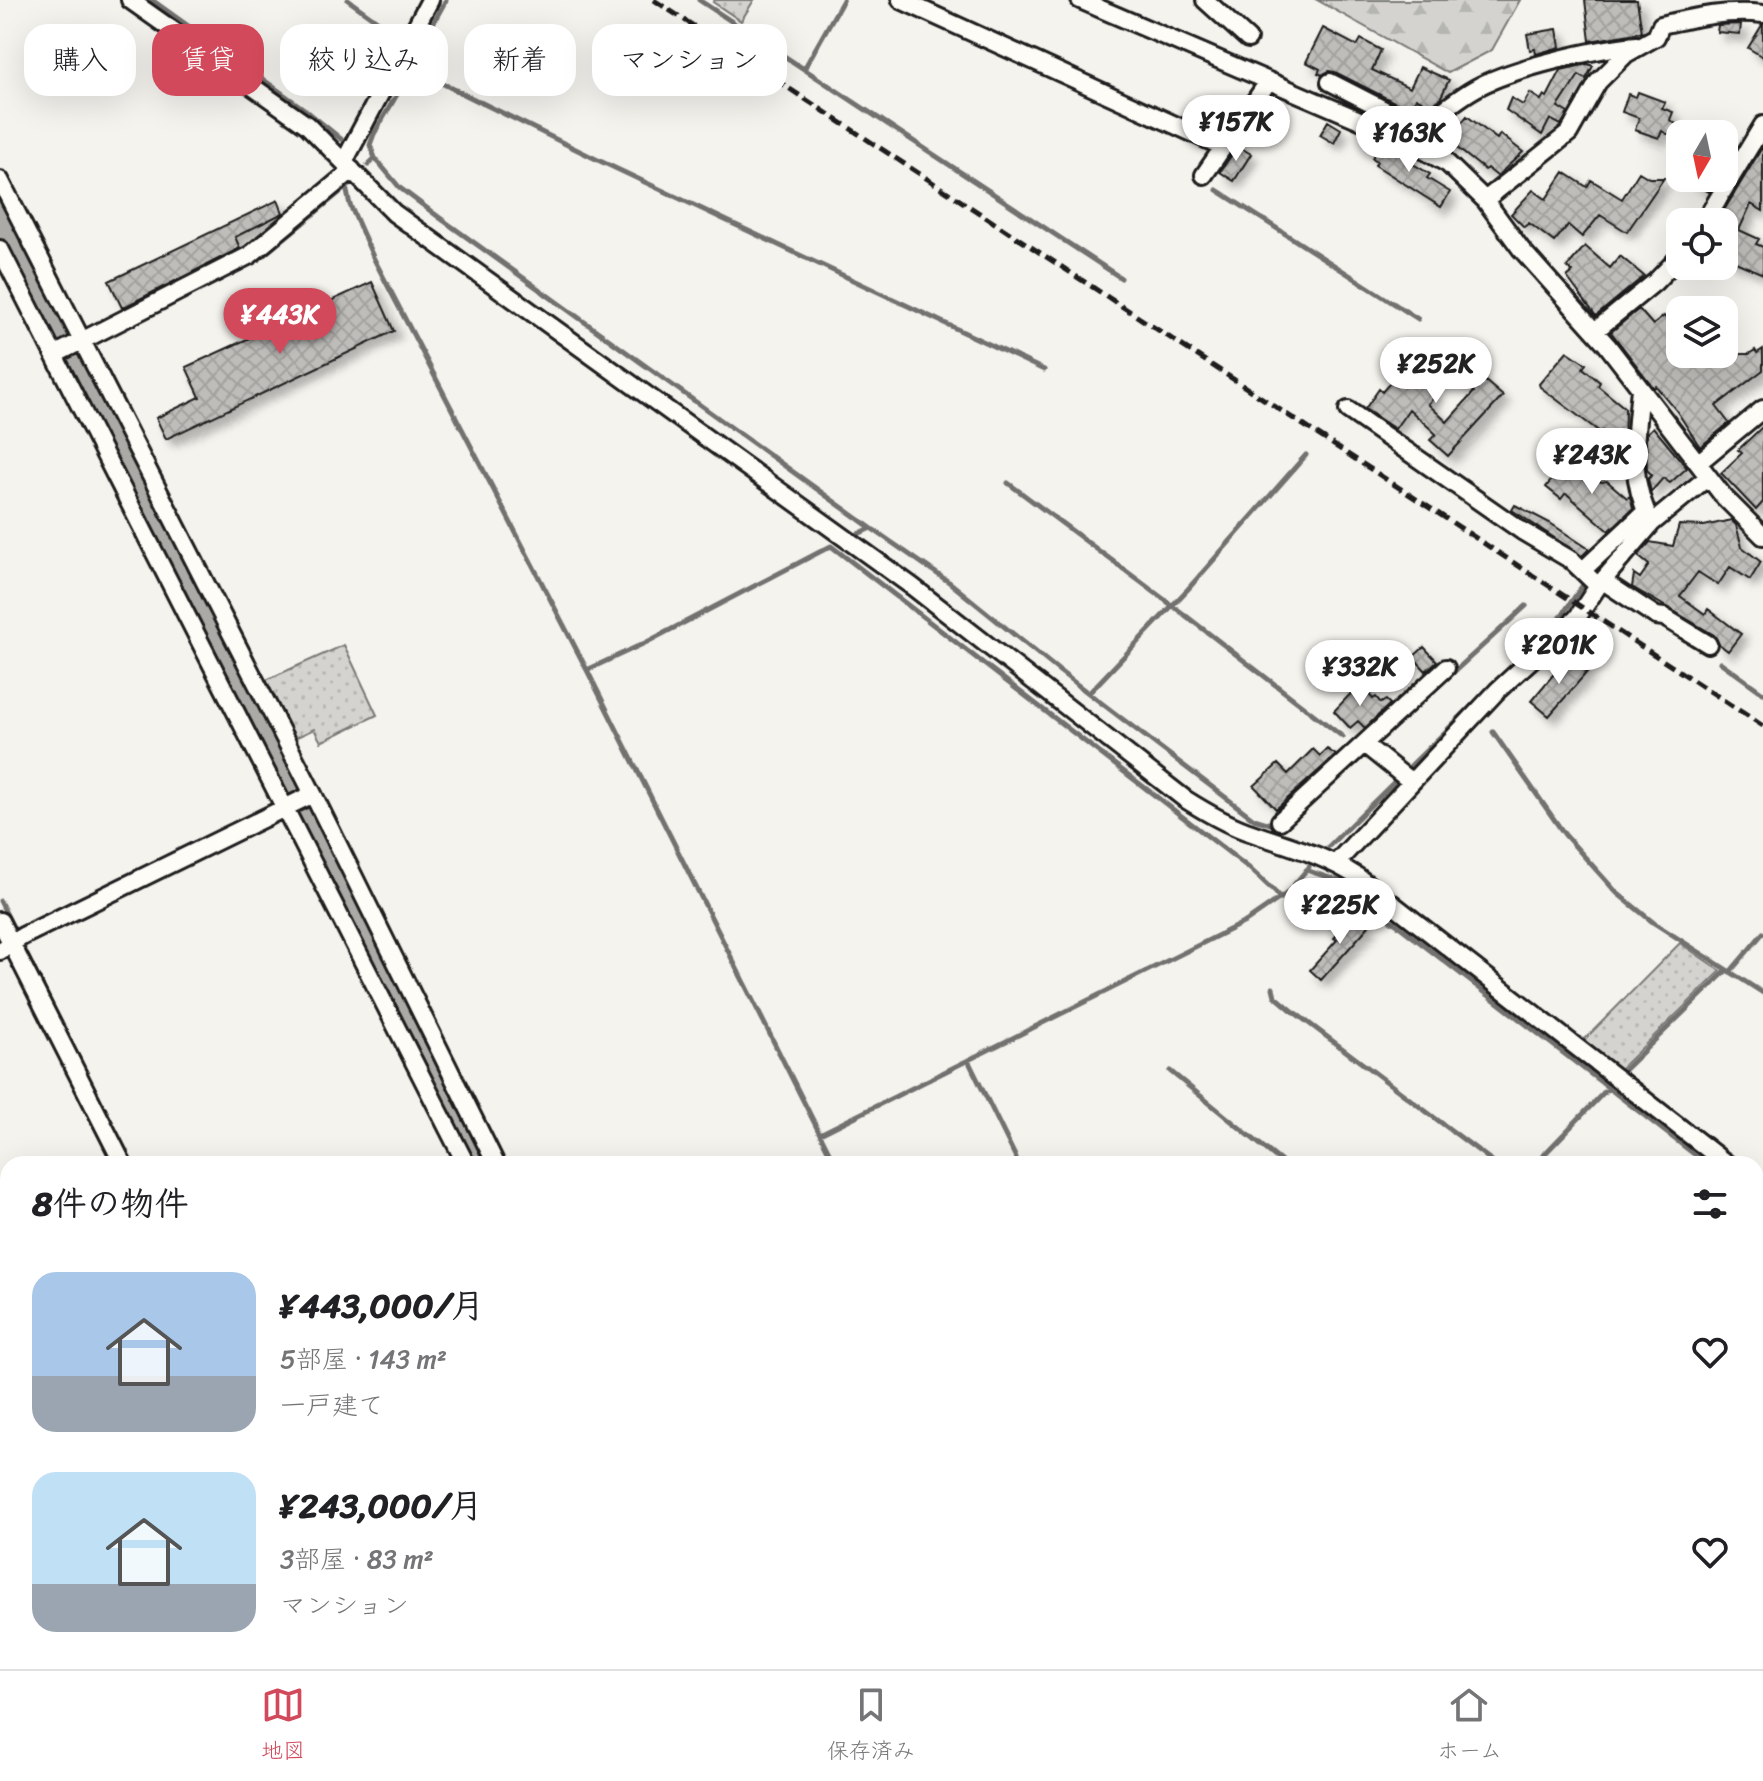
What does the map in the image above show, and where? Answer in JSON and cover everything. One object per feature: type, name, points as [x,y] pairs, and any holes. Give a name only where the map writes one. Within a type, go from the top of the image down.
[{"type":"street","points":[[130,0],[307,125],[394,213],[913,587],[1185,799],[1243,830],[1336,863],[1358,877],[1717,1156]]},
{"type":"street","points":[[57,353],[250,255],[348,166],[430,0]]},
{"type":"street","points":[[901,0],[1221,146]]},
{"type":"street","points":[[1080,0],[1404,139],[1448,164]]},
{"type":"street","points":[[1205,0],[1248,39]]},
{"type":"street","points":[[1485,200],[1569,133],[1598,82],[1626,54],[1656,37],[1661,25],[1710,13],[1763,14]]},
{"type":"street","points":[[1420,128],[1476,88],[1503,76],[1615,47],[1642,45]]},
{"type":"street","points":[[1204,175],[1221,146],[1268,82]]},
{"type":"street","points":[[1330,82],[1420,128],[1448,164],[1485,200],[1521,249],[1595,331],[1724,497],[1763,536]]},
{"type":"street","points":[[1713,208],[1763,125]]},
{"type":"street","points":[[0,180],[299,802],[462,1156]]},
{"type":"street","points":[[0,249],[492,1156]]},
{"type":"street","points":[[1595,331],[1666,271]]},
{"type":"street","points":[[1640,388],[1634,465],[1638,489],[1649,517]]},
{"type":"street","points":[[1336,863],[1404,777],[1577,618],[1593,579],[1649,517],[1703,470],[1763,409]]},
{"type":"street","points":[[1348,410],[1593,579],[1708,644]]},
{"type":"street","points":[[1280,821],[1368,747],[1446,668]]},
{"type":"street","points":[[1368,747],[1404,777]]},
{"type":"street","points":[[13,943],[299,802]]},
{"type":"street","points":[[0,921],[119,1156]]},
{"type":"green space","points":[[754,0],[741,21],[713,2]]},
{"type":"green space","points":[[1317,0],[1520,0],[1492,50],[1448,73]]},
{"type":"green space","points":[[344,645],[377,715],[321,742],[314,729],[295,738],[266,680]]},
{"type":"green space","points":[[1680,943],[1721,971],[1618,1071],[1582,1042]]},
{"type":"building","points":[[1585,0],[1637,0],[1642,32],[1590,41]]},
{"type":"building","points":[[1741,24],[1740,34],[1717,32],[1718,25]]},
{"type":"building","points":[[1763,25],[1763,57],[1748,48]]},
{"type":"building","points":[[1323,28],[1357,46],[1361,39],[1381,50],[1372,70],[1410,88],[1420,67],[1449,80],[1440,99],[1431,106],[1416,98],[1410,110],[1335,72],[1318,73],[1320,69],[1306,62]]},
{"type":"building","points":[[1557,29],[1560,47],[1536,54],[1535,49],[1530,50],[1527,34]]},
{"type":"building","points":[[1588,64],[1593,66],[1586,79],[1579,75],[1558,107],[1568,113],[1561,125],[1550,119],[1542,135],[1506,110],[1511,98],[1523,105],[1530,93],[1541,100],[1544,95],[1547,97],[1561,70]]},
{"type":"building","points":[[1638,92],[1665,102],[1662,108],[1673,112],[1670,120],[1666,120],[1666,133],[1662,131],[1659,138],[1635,130],[1639,118],[1622,112],[1628,94],[1636,97]]},
{"type":"building","points":[[1467,116],[1497,139],[1500,134],[1523,152],[1497,176],[1447,140]]},
{"type":"building","points":[[1328,121],[1341,129],[1334,143],[1320,135]]},
{"type":"building","points":[[1382,141],[1410,158],[1408,161],[1430,174],[1427,178],[1450,192],[1441,207],[1375,165],[1377,161],[1372,158]]},
{"type":"building","points":[[1238,146],[1251,154],[1234,181],[1220,172]]},
{"type":"building","points":[[1763,146],[1763,211],[1751,204],[1739,230],[1759,239],[1756,244],[1763,247],[1763,274],[1738,263],[1738,208],[1725,208],[1738,192]]},
{"type":"building","points":[[1564,172],[1587,187],[1591,180],[1622,199],[1639,172],[1649,178],[1664,178],[1627,232],[1600,215],[1582,237],[1568,225],[1554,242],[1529,223],[1524,227],[1511,214],[1533,190],[1546,199]]},
{"type":"building","points":[[278,200],[283,213],[235,237],[240,248],[122,308],[109,281]]},
{"type":"building","points":[[1585,246],[1610,268],[1620,256],[1644,276],[1596,316],[1567,277],[1573,272],[1567,267]]},
{"type":"building","points":[[372,282],[394,331],[166,439],[156,418],[200,397],[186,367]]},
{"type":"building","points":[[1639,309],[1653,325],[1664,316],[1666,319],[1666,368],[1738,368],[1738,354],[1749,354],[1755,350],[1757,353],[1763,349],[1763,370],[1716,406],[1729,423],[1700,447],[1676,410],[1656,386],[1654,388],[1611,332]]},
{"type":"building","points":[[1567,351],[1586,364],[1583,368],[1600,382],[1598,386],[1625,408],[1624,446],[1601,433],[1540,387],[1539,384]]},
{"type":"building","points":[[1455,355],[1503,396],[1448,456],[1430,440],[1436,434],[1409,409],[1395,429],[1365,409],[1379,389],[1382,392],[1400,371],[1408,376],[1410,373],[1435,396],[1428,404],[1447,422],[1474,392],[1445,367]]},
{"type":"building","points":[[1763,426],[1763,502],[1756,510],[1721,473],[1742,453],[1738,450]]},
{"type":"building","points":[[1653,427],[1687,468],[1670,483],[1663,478],[1651,492],[1648,479],[1652,475],[1647,470],[1646,440],[1647,433]]},
{"type":"building","points":[[1565,463],[1587,480],[1591,482],[1595,477],[1601,482],[1607,481],[1627,498],[1630,496],[1633,508],[1609,531],[1568,495],[1561,499],[1546,487]]},
{"type":"building","points":[[1515,505],[1550,523],[1589,549],[1582,556],[1512,510]]},
{"type":"building","points":[[1731,520],[1736,525],[1742,547],[1761,562],[1750,580],[1730,567],[1718,585],[1698,572],[1680,596],[1705,614],[1708,609],[1741,634],[1728,651],[1714,635],[1632,587],[1634,574],[1640,578],[1649,565],[1638,556],[1650,542],[1673,546],[1679,525],[1704,526]]},
{"type":"building","points":[[1424,647],[1437,661],[1426,671],[1413,657]]},
{"type":"building","points":[[1569,656],[1587,672],[1549,716],[1531,701]]},
{"type":"building","points":[[1360,684],[1373,699],[1376,697],[1381,703],[1386,700],[1390,704],[1365,728],[1358,721],[1350,728],[1334,711]]},
{"type":"building","points":[[1313,749],[1320,756],[1327,749],[1336,755],[1276,809],[1254,786],[1278,764],[1288,774]]},
{"type":"building","points":[[1355,914],[1369,926],[1321,980],[1310,970]]},
{"type":"waterway","points":[[152,0],[341,139]]},
{"type":"waterway","points":[[348,0],[381,24]]},
{"type":"waterway","points":[[368,165],[375,158],[370,145],[374,134],[446,0]]},
{"type":"waterway","points":[[699,0],[1121,278]]},
{"type":"waterway","points":[[804,69],[843,0]]},
{"type":"waterway","points":[[921,0],[1077,71]]},
{"type":"waterway","points":[[448,86],[1044,370]]},
{"type":"waterway","points":[[375,158],[400,188],[440,218],[871,528]]},
{"type":"waterway","points":[[219,280],[259,259],[350,184]]},
{"type":"waterway","points":[[346,187],[350,205],[374,259],[587,670],[831,1156]]},
{"type":"waterway","points":[[1217,190],[1418,319]]},
{"type":"waterway","points":[[0,215],[246,693],[479,1156]]},
{"type":"waterway","points":[[1724,452],[1763,419]]},
{"type":"waterway","points":[[1089,693],[1188,589],[1306,455]]},
{"type":"waterway","points":[[1008,483],[1343,737]]},
{"type":"waterway","points":[[858,534],[871,528],[949,582],[1058,670],[1254,819],[1284,828],[1289,823]]},
{"type":"waterway","points":[[587,670],[831,546],[1249,868],[1280,899]]},
{"type":"waterway","points":[[1329,846],[1558,621],[1585,582],[1621,547]]},
{"type":"waterway","points":[[1335,781],[1526,606]]},
{"type":"waterway","points":[[1720,662],[1763,693]]},
{"type":"waterway","points":[[1493,732],[1565,835],[1617,893],[1654,923],[1763,993]]},
{"type":"waterway","points":[[820,1134],[1247,921],[1286,894],[1309,867]]},
{"type":"waterway","points":[[1306,870],[1342,882],[1365,906],[1395,923],[1697,1156]]},
{"type":"waterway","points":[[0,901],[97,1095]]},
{"type":"waterway","points":[[1730,972],[1763,933]]},
{"type":"waterway","points":[[1624,1070],[1726,971]]},
{"type":"waterway","points":[[1273,988],[1275,996],[1294,1012],[1485,1156]]},
{"type":"waterway","points":[[968,1060],[1015,1156]]},
{"type":"waterway","points":[[1170,1071],[1274,1156]]},
{"type":"waterway","points":[[1543,1156],[1610,1086]]},
{"type":"railway","points":[[654,0],[1763,726]]}]
